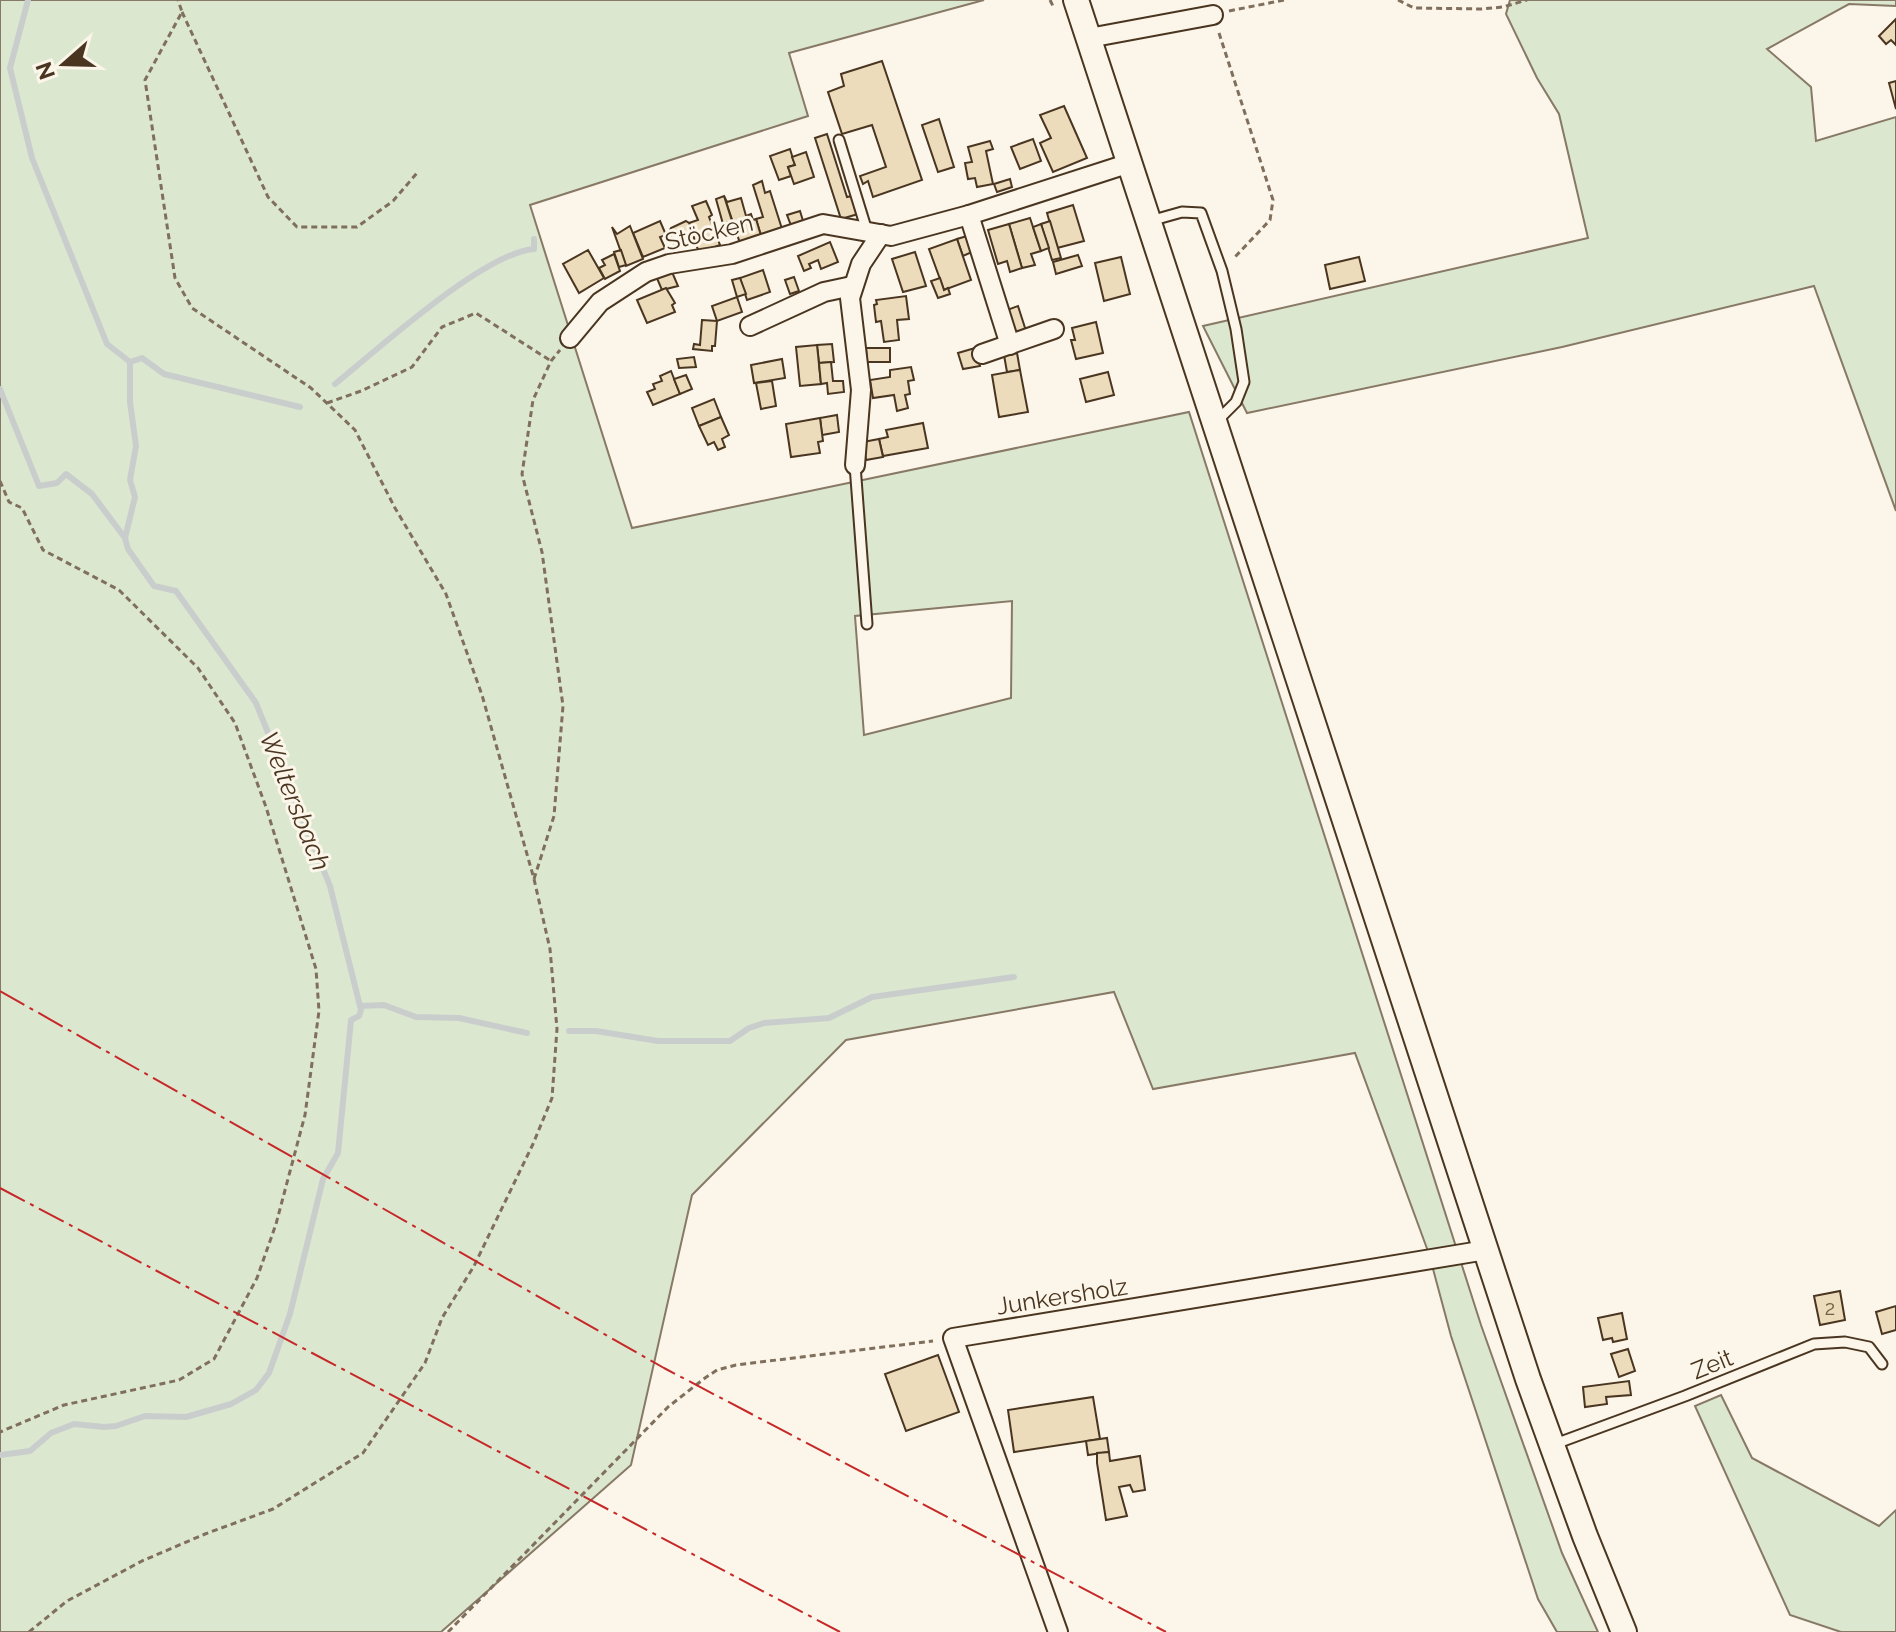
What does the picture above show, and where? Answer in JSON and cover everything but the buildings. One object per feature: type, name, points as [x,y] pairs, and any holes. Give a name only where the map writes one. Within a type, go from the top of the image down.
[{"type":"main road","points":[[1076,0],[1486,1250],[1552,1445],[1624,1632]]},
{"type":"street","points":[[1089,38],[1213,7]]},
{"type":"street","name":"Stöcken","points":[[570,338],[600,302],[646,272],[669,264],[732,254],[823,224],[891,236],[969,215],[1130,163]]},
{"type":"street","points":[[969,215],[1010,345]]},
{"type":"street","points":[[855,465],[861,390],[850,298],[874,233]]},
{"type":"street","points":[[750,326],[824,292],[852,286]]},
{"type":"street","points":[[982,354],[1054,329]]},
{"type":"street","name":"Junkersholz","points":[[953,1338],[1486,1250]]},
{"type":"street","points":[[953,1338],[1058,1632]]},
{"type":"lane","points":[[839,140],[874,233]]},
{"type":"lane","points":[[1149,222],[1182,212],[1201,213],[1222,271],[1236,329],[1244,382],[1236,402],[1214,424]]},
{"type":"lane","points":[[855,465],[867,624]]},
{"type":"lane","name":"Zeit","points":[[1552,1445],[1814,1344],[1845,1342],[1869,1347],[1882,1364]]},
{"type":"path","points":[[178,0],[268,197],[297,227],[357,227],[393,201],[417,173]]},
{"type":"path","points":[[1222,271],[1270,220],[1273,200],[1213,7],[1284,0]]},
{"type":"path","points":[[1398,0],[1414,8],[1503,7],[1527,0]]},
{"type":"path","points":[[29,1632],[67,1601],[129,1568],[205,1534],[273,1509],[363,1453],[425,1363],[442,1318],[474,1266],[552,1098],[557,1029],[550,949],[534,879],[482,695],[446,594],[395,508],[355,430],[311,388],[192,308],[175,278],[145,80],[182,12]]},
{"type":"path","points":[[327,403],[412,367],[442,327],[476,313],[551,361]]},
{"type":"path","points":[[534,879],[554,816],[563,706],[542,552],[522,474],[533,400],[551,361],[570,338]]},
{"type":"path","points":[[0,481],[9,502],[22,508],[43,550],[119,590],[198,668],[235,723],[266,807],[316,969],[319,1011],[305,1115],[276,1224],[257,1278],[214,1359],[179,1380],[64,1405],[0,1432]]},
{"type":"path","points":[[448,1632],[668,1407],[717,1370],[736,1365],[953,1338]]},
{"type":"green space","points":[[0,0],[984,0],[789,53],[808,116],[530,205],[632,528],[1189,412],[1481,1325],[1562,1553],[1598,1632],[1557,1632],[1538,1599],[1451,1336],[1429,1254],[1355,1053],[1153,1089],[1114,992],[846,1040],[692,1195],[631,1465],[441,1632],[0,1632]],"holes":[[[1012,601],[1011,698],[864,735],[855,616]]]},
{"type":"green space","points":[[1510,0],[1896,0],[1896,6],[1849,4],[1767,49],[1811,87],[1816,141],[1896,117],[1896,511],[1814,286],[1562,347],[1247,413],[1203,326],[1588,238],[1559,114],[1537,78],[1506,14]]},
{"type":"green space","points":[[1721,1395],[1752,1458],[1879,1526],[1896,1510],[1896,1632],[1841,1632],[1790,1615],[1695,1406]]},
{"type":"waterway","name":"Weltersbach","points":[[0,1455],[30,1451],[51,1433],[74,1424],[104,1427],[145,1416],[186,1417],[231,1404],[256,1390],[269,1373],[290,1314],[323,1179],[338,1153],[351,1020],[359,1016],[361,1010],[330,886],[256,703],[176,591],[154,586],[128,549],[125,538],[135,497],[130,480],[136,446],[130,402],[130,362],[107,344],[32,158],[10,68],[28,0]]},
{"type":"waterway","points":[[335,384],[403,327],[460,285],[487,267],[534,249],[534,239]]},
{"type":"waterway","points":[[130,362],[142,358],[164,374],[300,407]]},
{"type":"waterway","points":[[0,389],[39,486],[57,483],[66,474],[92,494],[125,538]]},
{"type":"waterway","points":[[569,1031],[596,1031],[658,1041],[730,1041],[749,1028],[764,1023],[829,1018],[872,997],[1014,977]]},
{"type":"waterway","points":[[360,1006],[384,1005],[416,1017],[459,1018],[527,1033]]},
{"type":"power","points":[[0,991],[664,1368],[1166,1632]]},
{"type":"power","points":[[0,1188],[840,1632]]}]
